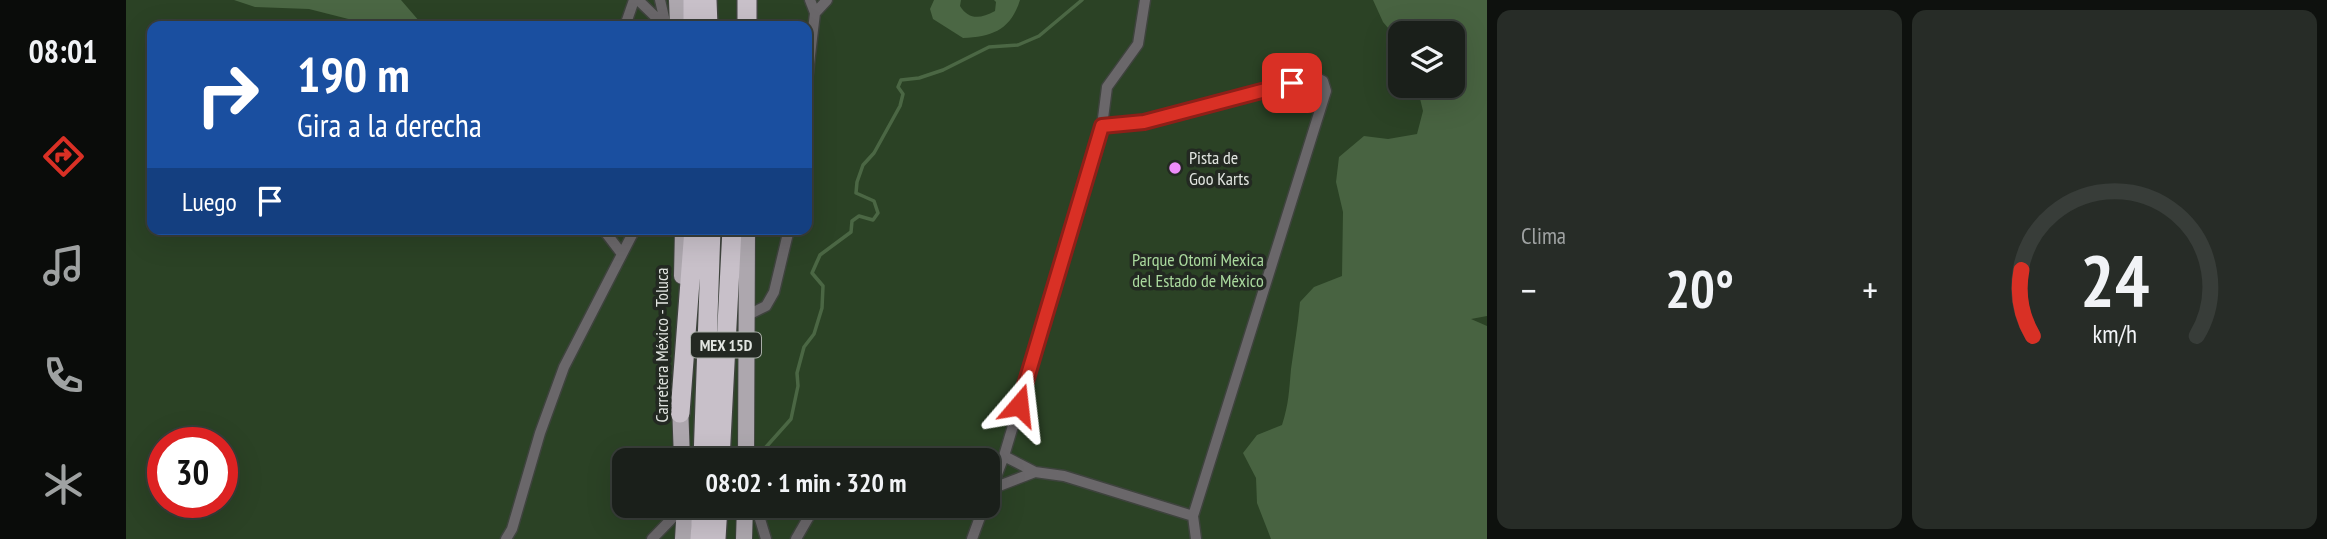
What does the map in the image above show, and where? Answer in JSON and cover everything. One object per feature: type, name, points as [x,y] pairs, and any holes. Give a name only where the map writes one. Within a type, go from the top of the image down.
[{"type":"highway","points":[[693,0],[694,21]]},
{"type":"highway","points":[[707,0],[708,21]]},
{"type":"highway","points":[[747,0],[749,21]]},
{"type":"highway","points":[[680,413],[694,235]]},
{"type":"highway","name":"MEX 15D","points":[[703,448],[711,235]]},
{"type":"highway","name":"MEX 15D","points":[[721,448],[732,235]]},
{"type":"highway","points":[[700,539],[701,518]]},
{"type":"highway","points":[[716,539],[717,518]]},
{"type":"main road","points":[[677,0],[678,21]]},
{"type":"main road","points":[[750,21],[753,0]]},
{"type":"main road","name":"Carretera México - Toluca","points":[[681,448],[683,235]]},
{"type":"main road","points":[[746,448],[747,235]]},
{"type":"main road","points":[[683,539],[684,518]]},
{"type":"main road","points":[[744,539],[745,518]]},
{"type":"street","points":[[627,21],[636,0],[659,21]]},
{"type":"street","points":[[660,0],[664,21]]},
{"type":"street","points":[[810,0],[815,13],[812,38]]},
{"type":"street","points":[[815,13],[827,0]]},
{"type":"street","points":[[1000,466],[1102,126],[1107,88],[1138,44],[1145,0]]},
{"type":"street","points":[[1102,126],[1144,122],[1176,115],[1315,77],[1323,82],[1326,91],[1193,516],[1196,539]]},
{"type":"street","points":[[608,235],[622,254]]},
{"type":"street","points":[[506,539],[512,529],[540,433],[564,367],[632,235]]},
{"type":"street","points":[[746,316],[766,306],[774,292],[788,235]]},
{"type":"street","points":[[1004,456],[1035,472],[1064,476],[1193,516]]},
{"type":"street","points":[[1000,488],[1035,472]]},
{"type":"street","points":[[652,539],[673,518]]},
{"type":"street","points":[[760,518],[766,539]]},
{"type":"street","points":[[796,539],[808,518]]},
{"type":"street","points":[[972,539],[980,518]]},
{"type":"green space","name":"Parque Otomí Mexica del Estado de México","points":[[126,0],[1487,0],[1487,539],[126,539]]},
{"type":"shaded area","points":[[234,0],[401,0],[419,21],[356,21],[309,9],[255,7]]},
{"type":"shaded area","points":[[934,0],[961,0],[963,11],[975,17],[995,11],[994,0],[1020,0],[1012,18],[999,30],[983,36],[963,38],[933,19],[930,9]]},
{"type":"shaded area","points":[[1373,0],[1487,0],[1487,316],[1471,319],[1487,326],[1487,539],[1271,539],[1257,503],[1256,478],[1243,453],[1257,435],[1282,425],[1300,302],[1314,287],[1342,276],[1343,212],[1336,182],[1339,157],[1364,136],[1388,139],[1417,134],[1423,111],[1420,98],[1465,98],[1465,21],[1388,21],[1388,28]]},
{"type":"waterway","points":[[766,447],[791,419],[798,386],[797,373],[804,347],[814,334],[822,308],[823,286],[812,273],[820,255],[851,232],[852,221],[859,216],[873,220],[878,213],[874,201],[856,193],[857,182],[863,165],[874,153],[900,106],[903,94],[898,87],[901,80],[919,78],[943,70],[989,47],[1018,45],[1039,36],[1082,0]]},
{"type":"place","name":"Pista de Goo Karts","points":[[1175,168]]},
{"type":"route","points":[[1019,405],[1102,126],[1144,122],[1176,115],[1292,83]]}]
